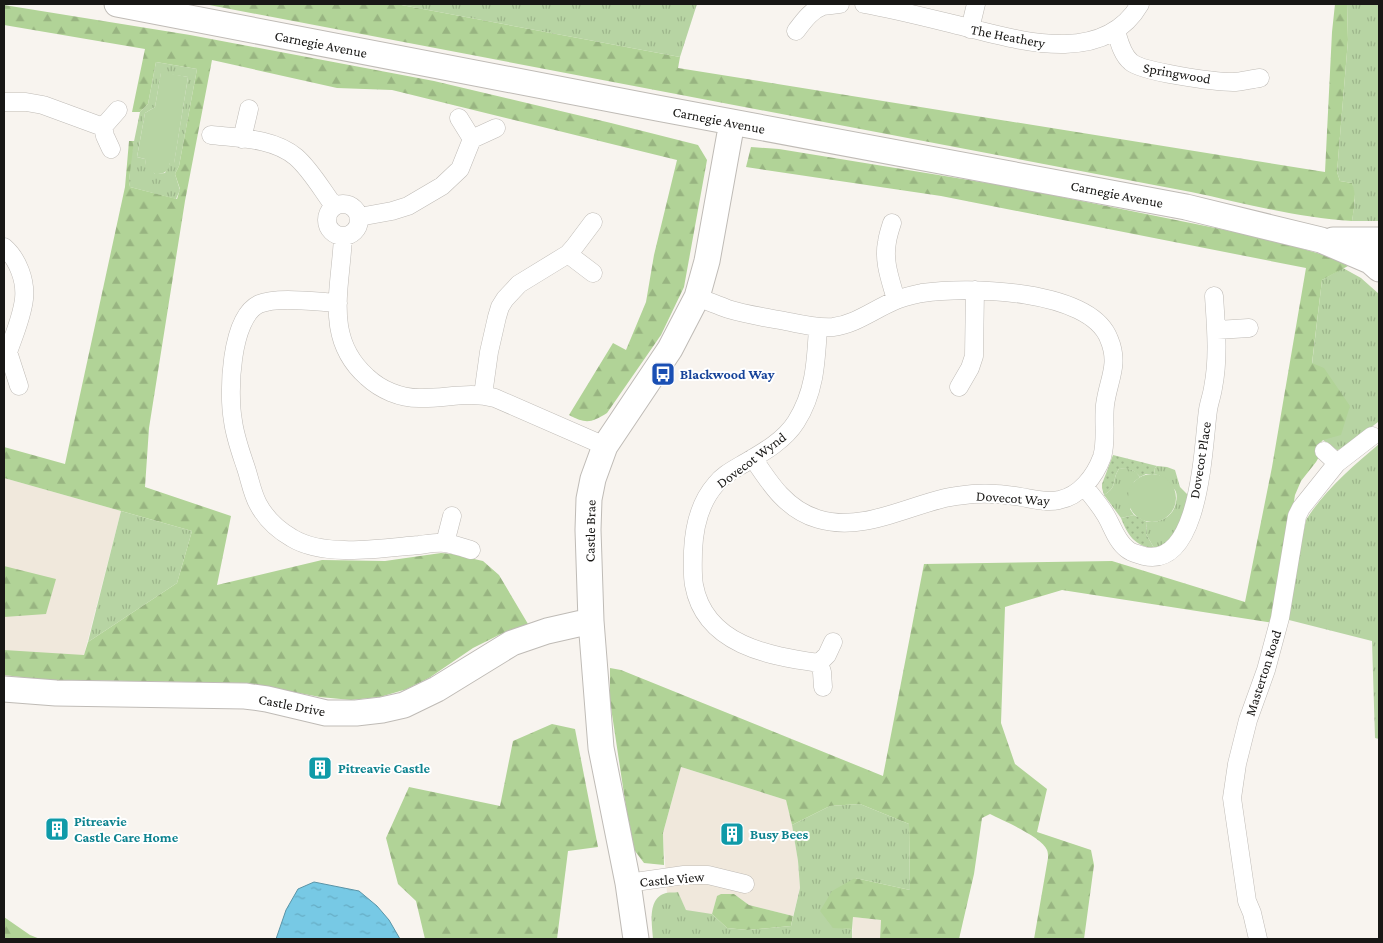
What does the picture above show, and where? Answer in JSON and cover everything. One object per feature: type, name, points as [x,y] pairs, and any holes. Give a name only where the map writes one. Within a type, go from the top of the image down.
[{"type":"street","name":"Carnegie Avenue","points":[[117,4],[1186,208],[1321,240],[1370,261],[1379,269]]},
{"type":"street","name":"The Heathery","points":[[864,4],[1019,40],[1051,44],[1091,41],[1116,31],[1135,14],[1140,4]]},
{"type":"street","points":[[970,29],[976,4]]},
{"type":"street","points":[[796,31],[808,16],[828,5]]},
{"type":"street","name":"Springwood","points":[[1116,31],[1127,58],[1142,68],[1201,79],[1235,82],[1260,78]]},
{"type":"street","points":[[4,102],[26,102],[43,105],[102,127]]},
{"type":"street","points":[[242,139],[249,109]]},
{"type":"street","points":[[102,127],[118,110]]},
{"type":"street","points":[[458,118],[472,139]]},
{"type":"street","name":"Castle Brae","points":[[636,939],[628,883],[601,748],[591,621],[588,507],[593,479],[605,446],[670,349],[697,296],[707,261],[732,122]]},
{"type":"street","points":[[102,127],[111,149]]},
{"type":"street","points":[[359,217],[408,206],[442,186],[460,169],[472,139],[496,128]]},
{"type":"street","points":[[211,135],[280,147],[292,154],[306,169],[334,206]]},
{"type":"street","points":[[348,204],[355,209],[359,217],[356,230],[343,236],[331,231],[326,222],[328,212],[334,206],[348,204]]},
{"type":"street","points":[[483,395],[489,352],[500,307],[519,284],[568,254],[593,222]]},
{"type":"street","points":[[892,223],[886,255],[887,269],[896,300]]},
{"type":"street","points":[[343,236],[338,303],[340,339],[357,368],[370,380],[399,396],[421,399],[483,395],[495,398],[605,446]]},
{"type":"street","name":"Carnegie Avenue","points":[[1321,240],[1379,240]]},
{"type":"street","points":[[4,247],[16,261],[24,283],[24,299],[20,318],[6,352],[19,386]]},
{"type":"street","points":[[568,254],[593,273]]},
{"type":"street","name":"Dovecot Way","points":[[697,296],[729,309],[818,328],[855,322],[896,300],[945,290],[992,291],[1032,296],[1071,306],[1093,317],[1106,331],[1113,351],[1113,374],[1105,405],[1104,450],[1096,470],[1084,486],[1070,496],[1058,501],[987,493],[974,494],[942,499],[868,521],[827,522],[815,519],[782,498],[753,458]]},
{"type":"street","points":[[960,387],[974,356],[975,290]]},
{"type":"street","name":"Dovecot Place","points":[[1084,486],[1104,512],[1127,550],[1150,557],[1160,556],[1170,552],[1179,542],[1200,483],[1208,410],[1213,387],[1217,330],[1214,296]]},
{"type":"street","points":[[338,303],[299,300],[265,302],[252,309],[240,328],[236,340],[230,396],[231,410],[235,434],[257,502],[272,523],[281,531],[295,540],[322,548],[372,550],[445,543],[471,550]]},
{"type":"street","name":"Dovecot Wynd","points":[[818,328],[816,370],[801,414],[795,424],[782,438],[722,478],[715,485],[701,510],[697,523],[692,572],[696,595],[701,607],[714,625],[734,640],[762,652],[819,663]]},
{"type":"street","points":[[1217,330],[1249,328]]},
{"type":"street","name":"Masterton Road","points":[[1258,939],[1247,901],[1232,798],[1237,764],[1248,720],[1266,670],[1278,624],[1296,516],[1300,508],[1337,463],[1372,436]]},
{"type":"street","points":[[1324,451],[1337,463]]},
{"type":"street","points":[[445,543],[452,516]]},
{"type":"street","name":"Castle Drive","points":[[4,688],[56,693],[245,696],[267,699],[326,713],[356,713],[404,705],[437,689],[512,643],[547,631],[591,621]]},
{"type":"street","points":[[823,687],[819,663],[827,655],[834,642]]},
{"type":"street","name":"Castle View","points":[[628,883],[684,875],[708,875],[745,884]]},
{"type":"shaded area","points":[[4,478],[121,511],[84,655],[63,682],[4,689]]},
{"type":"shaded area","points":[[681,767],[786,800],[798,861],[800,888],[793,916],[749,905],[734,894],[717,896],[712,914],[696,913],[686,910],[678,893],[667,893],[663,833]]},
{"type":"shaded area","points":[[853,917],[881,920],[880,939],[852,939]]},
{"type":"green space","points":[[204,4],[396,4],[680,57],[678,68],[1325,172],[1335,4],[1347,4],[1348,40],[1337,172],[1340,181],[1352,183],[1354,188],[1355,202],[1352,221],[1311,217],[1191,192]]},
{"type":"green space","points":[[396,4],[697,4],[680,57]]},
{"type":"green space","points":[[1347,4],[1378,4],[1379,6],[1379,221],[1352,221],[1355,200],[1352,183],[1340,181],[1337,172],[1348,40]]},
{"type":"green space","points":[[4,5],[190,35],[434,81],[698,145],[707,160],[684,287],[661,335],[607,413],[597,419],[584,421],[569,415],[613,343],[626,350],[646,302],[654,255],[677,160],[392,90],[337,88],[212,60],[185,201],[149,428],[145,487],[231,516],[217,585],[322,560],[385,561],[441,553],[452,554],[483,561],[499,575],[528,624],[501,634],[473,648],[429,678],[407,689],[380,697],[351,700],[320,697],[245,683],[69,680],[63,682],[4,675],[4,650],[84,655],[88,642],[177,583],[192,531],[4,478],[4,447],[65,464],[125,187],[129,141],[134,141],[129,180],[130,187],[177,199],[180,189],[175,174],[179,166],[197,69],[156,62],[148,104],[140,112],[132,112],[145,49],[4,25]]},
{"type":"green space","points":[[156,62],[197,69],[179,166],[175,174],[180,190],[176,199],[130,187],[131,156],[140,112],[148,104]],"holes":[[[161,73],[188,77],[174,163],[170,163],[165,173],[155,174],[146,165],[145,159],[137,157],[145,113],[155,107]]]},
{"type":"green space","points":[[161,72],[188,77],[174,164],[170,163],[165,172],[155,174],[146,168],[145,159],[137,157],[145,113],[155,107]]},
{"type":"green space","points":[[751,147],[779,149],[1012,187],[1265,238],[1331,257],[1348,266],[1322,280],[1312,363],[1324,368],[1350,406],[1341,435],[1323,440],[1316,448],[1320,455],[1301,481],[1295,495],[1274,623],[1062,590],[1005,607],[1001,723],[1015,764],[1047,789],[1037,832],[1091,850],[1094,865],[1084,939],[1034,939],[1048,858],[1047,851],[1038,840],[990,814],[982,818],[974,874],[959,939],[880,939],[881,920],[853,917],[852,929],[833,928],[820,911],[832,891],[855,878],[910,890],[909,824],[860,804],[830,806],[792,825],[786,800],[681,767],[663,833],[664,865],[644,863],[632,847],[610,701],[610,668],[621,670],[883,776],[924,564],[1112,561],[1245,602],[1272,467],[1306,268],[941,196],[746,167]]},
{"type":"green space","points":[[1343,268],[1361,278],[1379,294],[1379,423],[1343,449],[1337,450],[1323,440],[1312,364],[1322,280]]},
{"type":"green space","points":[[1379,444],[1379,739],[1375,738],[1372,641],[1285,619],[1306,520],[1330,489]]},
{"type":"green space","points":[[1113,455],[1157,466],[1154,474],[1146,474],[1140,477],[1131,470],[1119,469],[1112,489],[1104,495],[1102,484]]},
{"type":"green space","points":[[1157,466],[1175,470],[1180,487],[1189,496],[1182,520],[1174,534],[1162,545],[1154,548],[1146,534],[1147,522],[1162,520],[1170,515],[1175,507],[1177,497],[1175,490],[1167,481],[1161,476],[1154,474]]},
{"type":"green space","points":[[1128,468],[1136,472],[1140,477],[1134,482],[1130,509],[1134,515],[1121,518],[1104,495],[1112,489],[1119,469]]},
{"type":"green space","points":[[1147,474],[1157,474],[1166,478],[1172,484],[1176,498],[1172,512],[1166,518],[1157,522],[1147,522],[1138,518],[1132,512],[1128,503],[1128,493],[1132,484],[1138,478]]},
{"type":"green space","points":[[121,511],[192,531],[177,583],[88,642]]},
{"type":"green space","points":[[1134,515],[1147,522],[1146,534],[1154,548],[1142,545],[1129,534],[1121,518]]},
{"type":"green space","points":[[4,566],[56,579],[46,614],[4,617]]},
{"type":"green space","points":[[552,724],[575,729],[598,847],[568,851],[557,939],[425,939],[416,901],[398,884],[386,838],[409,787],[500,806],[513,741]]},
{"type":"green space","points":[[860,804],[909,824],[910,890],[855,878],[833,927],[852,929],[852,939],[653,939],[653,906],[660,896],[666,893],[678,892],[686,910],[712,914],[727,928],[747,930],[791,926],[800,888],[792,825],[830,806]]},
{"type":"green space","points":[[721,894],[734,894],[749,905],[793,916],[791,926],[747,930],[727,928],[712,914],[717,896]]},
{"type":"green space","points":[[4,917],[30,935],[40,939],[4,939]]},
{"type":"water","points":[[314,882],[359,891],[377,906],[389,920],[400,939],[276,939],[286,910],[298,889]]},
{"type":"place","name":"Blackwood Way","points":[[663,374]]},
{"type":"place","name":"Pitreavie Castle","points":[[320,768]]},
{"type":"place","name":"Pitreavie Castle Care Home","points":[[57,829]]},
{"type":"place","name":"Busy Bees","points":[[732,834]]}]
